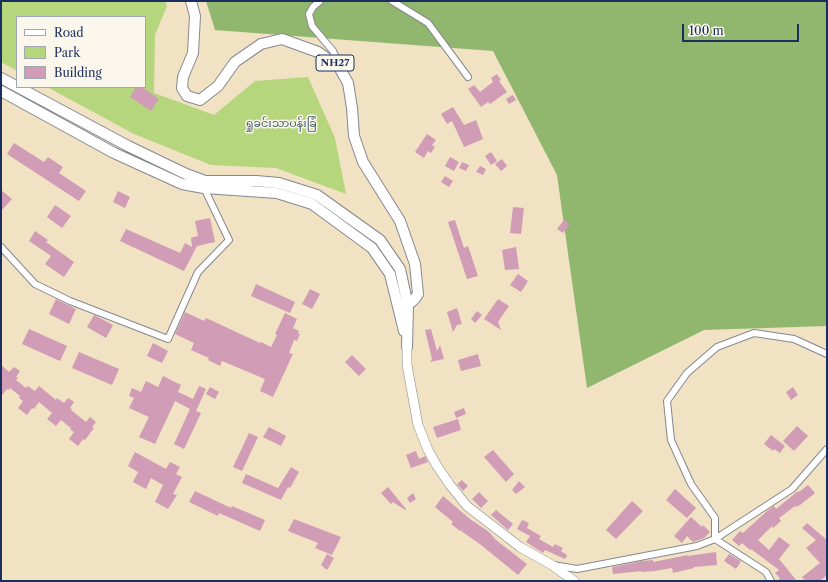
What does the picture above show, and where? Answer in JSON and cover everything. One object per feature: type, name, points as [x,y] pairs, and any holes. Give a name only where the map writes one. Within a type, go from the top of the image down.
[{"type":"highway","name":"NH27","points":[[191,1],[195,16],[193,53],[183,77],[182,88],[187,96],[200,100],[218,86],[235,62],[260,44],[282,39],[318,52],[339,67],[348,83],[354,136],[363,162],[400,221],[414,264],[418,294],[416,298],[403,307]]},
{"type":"highway","name":"NH27","points":[[1,78],[16,86]]},
{"type":"highway","name":"NH27","points":[[20,88],[128,146],[186,174],[205,181],[256,181],[279,183],[317,195],[380,240],[400,269],[407,347]]},
{"type":"highway","name":"NH27","points":[[1,90],[114,153],[182,184],[204,188],[277,193],[312,204],[372,248],[390,274],[403,307]]},
{"type":"highway","points":[[182,184],[186,174]]},
{"type":"main road","points":[[407,347],[407,364],[418,425],[428,450],[450,485],[467,506],[520,547],[552,565],[574,581]]},
{"type":"street","points":[[320,1],[308,14],[312,26],[333,51],[339,67]]},
{"type":"street","points":[[392,1],[428,23],[468,77]]},
{"type":"street","points":[[1,247],[35,284],[70,301],[168,339],[198,272],[229,240],[204,188]]},
{"type":"street","points":[[715,539],[714,518],[691,484],[670,440],[667,401],[687,372],[717,347],[754,333],[794,339],[827,354]]},
{"type":"street","points":[[552,565],[577,569],[697,546],[715,539],[792,488],[827,449]]},
{"type":"street","points":[[715,539],[766,572],[771,581]]},
{"type":"green space","name":"ရှုခင်းသာပန်းခြံ","points":[[1,1],[165,1],[167,6],[155,35],[154,93],[214,115],[255,81],[308,77],[335,138],[346,194],[276,168],[211,165],[134,134],[49,88],[146,88],[146,16],[16,16],[16,70],[1,62]]},
{"type":"green space","points":[[206,1],[827,1],[827,326],[704,330],[587,388],[557,175],[493,51],[215,30]]},
{"type":"building","points":[[497,74],[501,80],[499,81],[507,92],[490,104],[488,102],[481,107],[468,89],[474,85],[480,92],[493,82],[491,78]]},
{"type":"building","points":[[135,88],[143,88],[159,99],[151,111],[130,97]]},
{"type":"building","points":[[513,95],[516,100],[509,104],[506,99]]},
{"type":"building","points":[[453,107],[464,125],[476,120],[483,139],[464,147],[452,121],[447,124],[441,114]]},
{"type":"building","points":[[427,134],[436,140],[432,145],[435,147],[431,153],[428,151],[424,158],[415,152]]},
{"type":"building","points":[[14,143],[44,162],[48,157],[63,167],[59,173],[86,191],[79,201],[7,154]]},
{"type":"building","points":[[491,152],[497,161],[491,165],[485,156]]},
{"type":"building","points":[[450,157],[459,162],[454,171],[445,166]]},
{"type":"building","points":[[502,159],[507,166],[501,171],[495,164]]},
{"type":"building","points":[[462,162],[469,165],[466,171],[459,168]]},
{"type":"building","points":[[480,166],[486,169],[483,175],[476,172]]},
{"type":"building","points":[[445,176],[453,181],[449,187],[441,182]]},
{"type":"building","points":[[1,190],[12,199],[1,211]]},
{"type":"building","points":[[118,191],[130,197],[125,208],[113,202]]},
{"type":"building","points":[[55,205],[71,216],[62,228],[47,217]]},
{"type":"building","points":[[513,207],[524,208],[521,234],[510,233]]},
{"type":"building","points":[[210,218],[215,242],[197,246],[184,271],[120,241],[126,229],[180,253],[185,243],[192,247],[191,238],[198,236],[195,221]]},
{"type":"building","points":[[455,220],[464,248],[468,246],[478,276],[467,279],[448,222]]},
{"type":"building","points":[[564,220],[570,224],[563,233],[557,229]]},
{"type":"building","points":[[35,231],[48,240],[46,242],[74,262],[64,277],[45,264],[51,256],[29,241]]},
{"type":"building","points":[[516,247],[519,269],[505,270],[502,250]]},
{"type":"building","points":[[518,274],[528,281],[521,292],[510,285]]},
{"type":"building","points":[[256,284],[295,302],[290,313],[251,296]]},
{"type":"building","points":[[310,289],[320,294],[312,309],[302,304]]},
{"type":"building","points":[[56,299],[76,309],[69,324],[49,314]]},
{"type":"building","points":[[498,299],[509,306],[498,322],[501,330],[484,319]]},
{"type":"building","points":[[457,308],[462,324],[457,325],[453,332],[447,312]]},
{"type":"building","points":[[477,311],[482,315],[475,323],[471,319]]},
{"type":"building","points":[[185,312],[204,321],[206,318],[271,347],[277,335],[275,334],[285,313],[297,319],[293,328],[299,331],[298,333],[300,334],[297,341],[294,340],[289,353],[293,354],[273,397],[260,391],[265,379],[222,361],[220,366],[208,360],[209,358],[191,350],[194,343],[175,334]]},
{"type":"building","points":[[94,315],[113,325],[106,338],[87,327]]},
{"type":"building","points":[[29,329],[67,346],[60,361],[22,344]]},
{"type":"building","points":[[431,329],[437,351],[440,345],[444,359],[430,362],[432,359],[425,330]]},
{"type":"building","points":[[153,343],[168,351],[162,363],[147,356]]},
{"type":"building","points":[[79,352],[119,369],[112,385],[72,368]]},
{"type":"building","points":[[478,354],[481,366],[461,371],[458,360]]},
{"type":"building","points":[[352,355],[366,369],[359,376],[345,362]]},
{"type":"building","points":[[1,365],[9,372],[14,367],[20,371],[16,377],[18,378],[16,380],[26,388],[28,386],[35,391],[39,386],[56,400],[57,398],[64,403],[68,398],[74,402],[70,408],[72,409],[71,410],[86,422],[90,417],[96,422],[92,427],[94,428],[85,440],[83,439],[78,446],[69,439],[74,432],[70,429],[71,428],[61,420],[56,426],[47,419],[52,413],[39,402],[27,415],[18,408],[23,401],[19,398],[20,396],[10,388],[9,390],[7,389],[1,396]]},
{"type":"building","points":[[163,376],[181,385],[178,392],[193,399],[199,386],[206,389],[196,411],[201,413],[184,449],[174,444],[190,409],[175,401],[155,444],[139,437],[149,417],[129,408],[134,398],[129,396],[132,388],[141,392],[146,381],[158,387]]},
{"type":"building","points":[[210,387],[219,392],[215,399],[206,394]]},
{"type":"building","points":[[793,387],[798,395],[791,400],[786,392]]},
{"type":"building","points":[[464,408],[466,414],[456,418],[454,412]]},
{"type":"building","points":[[458,419],[461,430],[437,438],[433,427]]},
{"type":"building","points":[[797,426],[808,436],[794,451],[783,441]]},
{"type":"building","points":[[269,427],[286,436],[281,446],[263,437]]},
{"type":"building","points":[[249,433],[258,437],[242,471],[233,467]]},
{"type":"building","points":[[771,435],[785,446],[780,453],[774,449],[773,451],[764,444]]},
{"type":"building","points":[[493,450],[514,474],[506,482],[484,457]]},
{"type":"building","points":[[416,451],[419,459],[425,456],[428,462],[411,468],[406,455]]},
{"type":"building","points":[[135,452],[166,469],[170,462],[180,467],[176,474],[182,477],[173,494],[177,495],[168,509],[155,502],[163,485],[151,478],[146,489],[133,482],[138,472],[128,466]]},
{"type":"building","points":[[291,467],[299,472],[281,500],[242,483],[246,474],[278,488]]},
{"type":"building","points":[[462,480],[468,486],[463,491],[457,484]]},
{"type":"building","points":[[519,481],[525,487],[516,494],[512,490]]},
{"type":"building","points":[[808,485],[815,493],[800,505],[795,506],[779,518],[781,521],[773,528],[772,526],[758,540],[769,550],[779,537],[790,545],[779,559],[797,581],[778,581],[780,578],[775,573],[779,570],[742,543],[739,546],[732,540],[740,531],[743,533],[768,510],[774,506],[776,509]]},
{"type":"building","points":[[388,487],[406,509],[405,510],[393,502],[391,504],[381,493]]},
{"type":"building","points":[[675,489],[696,508],[687,518],[666,500]]},
{"type":"building","points":[[195,491],[231,508],[232,506],[265,520],[260,531],[219,513],[218,516],[189,502]]},
{"type":"building","points":[[479,492],[488,501],[481,508],[472,499]]},
{"type":"building","points":[[413,493],[416,499],[410,503],[407,498]]},
{"type":"building","points":[[443,496],[527,564],[518,575],[481,545],[451,524],[453,522],[435,507]]},
{"type":"building","points":[[632,501],[643,511],[616,539],[606,530]]},
{"type":"building","points":[[496,510],[513,524],[508,530],[491,515]]},
{"type":"building","points":[[691,517],[710,532],[704,538],[693,542],[687,536],[682,543],[674,536]]},
{"type":"building","points":[[294,519],[341,537],[332,555],[315,548],[318,543],[288,531]]},
{"type":"building","points":[[522,520],[529,523],[527,528],[541,536],[539,539],[553,547],[555,544],[563,548],[561,551],[567,555],[565,559],[545,550],[543,553],[526,542],[530,536],[517,529]]},
{"type":"building","points":[[807,523],[827,540],[827,575],[820,581],[805,581],[802,577],[820,563],[806,548],[816,540],[802,528]]},
{"type":"building","points":[[716,552],[717,565],[694,567],[673,573],[672,568],[655,571],[613,574],[612,567],[642,561],[653,560],[653,562],[688,555],[687,556]]},
{"type":"building","points":[[327,554],[334,558],[327,570],[321,565]]},
{"type":"building","points":[[729,554],[741,561],[736,569],[724,561]]}]
